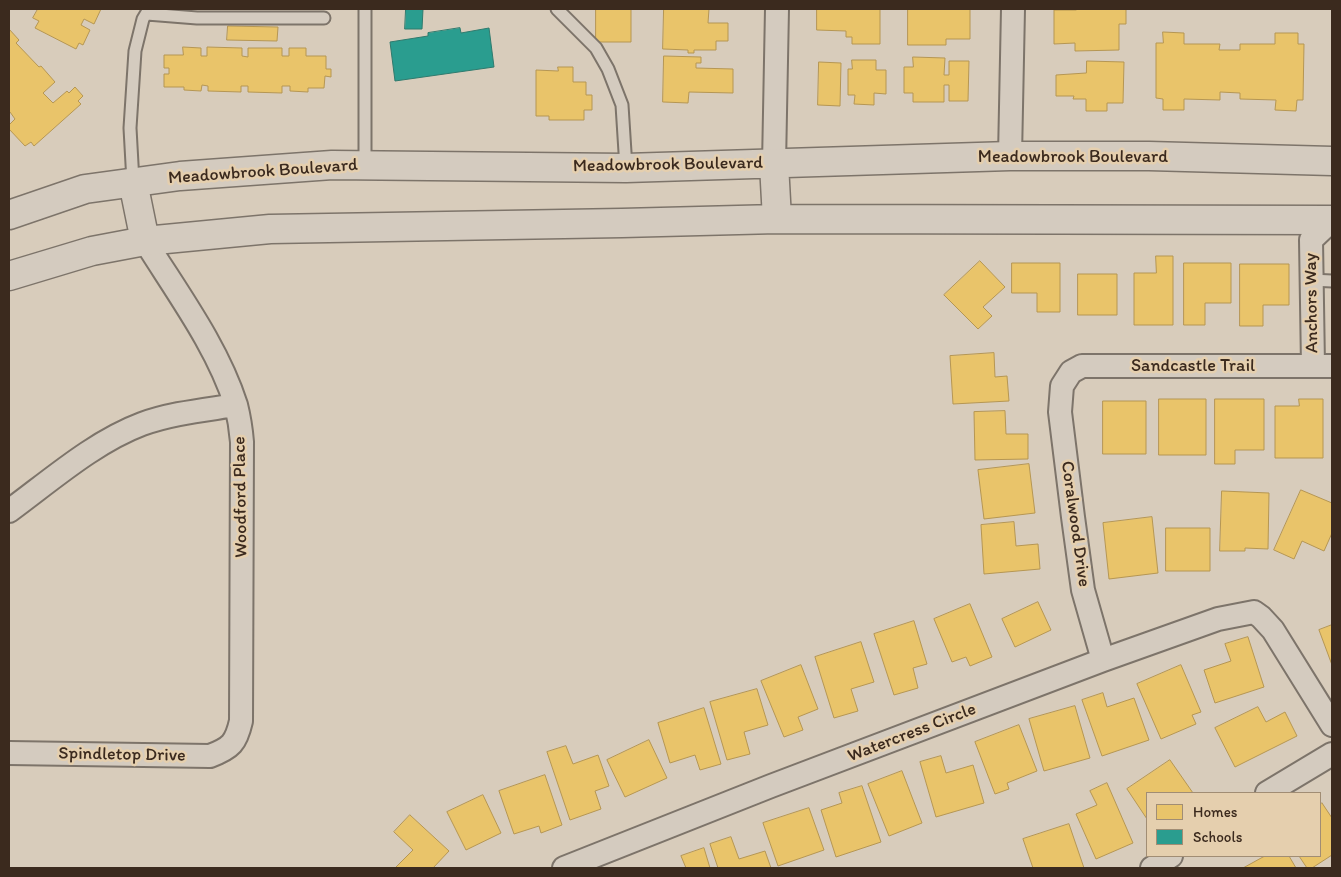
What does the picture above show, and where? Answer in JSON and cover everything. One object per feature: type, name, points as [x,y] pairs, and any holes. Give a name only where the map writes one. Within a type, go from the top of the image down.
[{"type":"main road","name":"Meadowbrook Boulevard","points":[[9,215],[85,189],[190,175],[332,165],[626,168],[1010,156],[1149,156],[1332,161]]},
{"type":"main road","points":[[774,164],[777,219]]},
{"type":"main road","points":[[133,182],[145,241]]},
{"type":"main road","points":[[9,276],[92,251],[145,241],[270,229],[777,219],[1332,219]]},
{"type":"street","points":[[774,164],[777,9]]},
{"type":"street","points":[[1010,156],[1013,9]]},
{"type":"street","name":"Anchors Way","points":[[1323,366],[1322,280],[1311,240],[1332,219]]},
{"type":"street","name":"Woodford Place","points":[[145,241],[203,334],[222,370],[236,405],[242,442],[241,720],[238,734],[232,744]]},
{"type":"street","name":"Sandcastle Trail","points":[[1062,386],[1071,372],[1082,366],[1323,366]]},
{"type":"street","name":"Coralwood Drive","points":[[1062,386],[1060,412],[1083,590],[1103,660]]},
{"type":"street","points":[[9,511],[91,451],[118,435],[144,424],[174,416],[236,405]]},
{"type":"street","name":"Watercress Circle","points":[[564,868],[771,786],[1103,660],[1218,619],[1254,612],[1262,617],[1273,630],[1332,725]]},
{"type":"street","name":"Spindletop Drive","points":[[9,754],[210,756],[232,744]]},
{"type":"street","points":[[1269,792],[1332,754]]},
{"type":"street","points":[[1152,868],[1169,857]]},
{"type":"lane","points":[[364,166],[366,9]]},
{"type":"lane","points":[[557,9],[596,48],[608,70],[622,105],[626,168]]},
{"type":"lane","points":[[133,182],[130,128],[135,51],[148,11],[197,18],[324,18]]},
{"type":"building: Homes","points":[[38,9],[101,9],[94,24],[84,19],[81,25],[90,30],[83,45],[79,43],[76,49],[35,28],[39,21],[33,18]]},
{"type":"building: Homes","points":[[596,9],[631,9],[631,42],[596,42]]},
{"type":"building: Homes","points":[[664,9],[709,9],[708,23],[728,23],[728,41],[716,41],[716,50],[694,50],[694,53],[688,53],[688,50],[663,49]]},
{"type":"building: Homes","points":[[817,9],[880,9],[880,44],[852,44],[852,37],[846,37],[846,31],[817,30]]},
{"type":"building: Homes","points":[[908,9],[970,9],[970,39],[946,39],[946,45],[908,45]]},
{"type":"building: Homes","points":[[1126,9],[1126,24],[1119,24],[1119,50],[1075,51],[1075,43],[1054,44],[1054,10]]},
{"type":"building: Homes","points":[[228,26],[278,27],[277,41],[227,40]]},
{"type":"building: Homes","points":[[9,29],[19,40],[16,43],[55,82],[43,93],[53,103],[75,87],[83,96],[78,101],[81,104],[34,146],[31,142],[25,146],[9,129],[9,125],[15,119],[9,113]]},
{"type":"building: Homes","points":[[1163,32],[1184,33],[1184,44],[1220,44],[1219,50],[1240,50],[1240,44],[1275,44],[1275,33],[1298,33],[1298,44],[1304,44],[1303,100],[1297,100],[1296,111],[1275,110],[1276,100],[1240,99],[1240,93],[1220,92],[1220,100],[1184,99],[1184,110],[1163,110],[1163,99],[1156,98],[1156,43],[1163,43]]},
{"type":"building: Homes","points":[[183,47],[201,48],[201,56],[207,56],[207,47],[242,48],[242,56],[248,57],[248,48],[282,48],[282,56],[289,56],[289,48],[306,48],[306,56],[326,56],[326,69],[331,69],[331,77],[325,76],[324,88],[308,88],[308,92],[290,91],[290,86],[282,86],[282,93],[248,92],[248,86],[241,86],[241,92],[208,91],[208,86],[202,85],[201,91],[184,90],[184,87],[164,87],[164,74],[169,74],[169,68],[164,68],[164,55],[183,55]]},
{"type":"building: Homes","points":[[664,56],[701,57],[701,63],[696,63],[696,68],[733,69],[733,93],[689,92],[688,103],[663,102]]},
{"type":"building: Homes","points":[[913,57],[945,58],[944,75],[949,75],[949,61],[969,61],[968,101],[949,101],[949,85],[944,85],[944,102],[913,102],[913,93],[904,93],[904,67],[913,67]]},
{"type":"building: Homes","points":[[852,60],[876,60],[876,70],[886,70],[886,94],[874,93],[874,105],[854,104],[855,95],[848,95],[848,69],[852,69]]},
{"type":"building: Homes","points":[[1087,61],[1124,62],[1123,103],[1107,103],[1107,111],[1086,111],[1086,99],[1073,99],[1074,96],[1056,96],[1056,75],[1086,73]]},
{"type":"building: Homes","points":[[819,62],[841,63],[840,106],[818,105]]},
{"type":"building: Homes","points":[[558,67],[573,67],[573,82],[586,82],[586,95],[592,95],[592,110],[584,110],[584,120],[549,120],[549,116],[536,116],[536,70],[558,71]]},
{"type":"building: Homes","points":[[1156,256],[1173,256],[1173,325],[1134,325],[1134,273],[1156,273]]},
{"type":"building: Homes","points":[[980,261],[1005,287],[983,307],[992,316],[978,329],[944,295]]},
{"type":"building: Homes","points":[[1012,263],[1060,263],[1060,312],[1037,312],[1037,293],[1012,293]]},
{"type":"building: Homes","points":[[1184,263],[1231,263],[1231,303],[1205,303],[1205,325],[1184,325]]},
{"type":"building: Homes","points":[[1240,264],[1289,264],[1289,305],[1263,305],[1263,326],[1240,326]]},
{"type":"building: Homes","points":[[1078,274],[1117,274],[1117,315],[1078,315]]},
{"type":"building: Homes","points":[[994,353],[995,377],[1007,376],[1009,401],[953,404],[950,356]]},
{"type":"building: Homes","points":[[1159,399],[1206,399],[1206,455],[1159,455]]},
{"type":"building: Homes","points":[[1215,399],[1264,399],[1264,450],[1235,450],[1235,464],[1215,464]]},
{"type":"building: Homes","points":[[1299,399],[1323,399],[1323,458],[1275,458],[1275,406],[1299,406]]},
{"type":"building: Homes","points":[[1103,401],[1146,401],[1146,454],[1103,454]]},
{"type":"building: Homes","points":[[1005,411],[1006,434],[1028,434],[1028,459],[975,460],[974,412]]},
{"type":"building: Homes","points":[[1029,464],[1035,513],[984,519],[978,470]]},
{"type":"building: Homes","points":[[1301,490],[1332,503],[1332,533],[1324,551],[1302,541],[1294,559],[1274,550]]},
{"type":"building: Homes","points":[[1222,491],[1269,493],[1268,549],[1245,548],[1245,551],[1220,551]]},
{"type":"building: Homes","points":[[1152,517],[1158,573],[1109,579],[1103,523]]},
{"type":"building: Homes","points":[[1014,522],[1016,546],[1038,544],[1040,569],[984,574],[981,525]]},
{"type":"building: Homes","points":[[1166,528],[1210,528],[1210,571],[1166,571]]},
{"type":"building: Homes","points":[[1038,602],[1051,630],[1015,647],[1002,619]]},
{"type":"building: Homes","points":[[970,604],[992,657],[970,666],[966,657],[952,662],[934,619]]},
{"type":"building: Homes","points":[[914,621],[927,664],[913,668],[918,688],[894,695],[874,634]]},
{"type":"building: Homes","points":[[1332,625],[1332,665],[1319,630]]},
{"type":"building: Homes","points":[[1248,637],[1264,687],[1215,703],[1204,670],[1231,661],[1225,644]]},
{"type":"building: Homes","points":[[861,642],[874,682],[851,689],[858,711],[834,718],[815,657]]},
{"type":"building: Homes","points":[[801,665],[818,709],[798,717],[803,730],[784,737],[761,681]]},
{"type":"building: Homes","points":[[1181,665],[1201,712],[1192,715],[1196,724],[1161,739],[1137,684]]},
{"type":"building: Homes","points":[[757,689],[768,725],[744,732],[750,754],[727,760],[710,702]]},
{"type":"building: Homes","points":[[1103,693],[1107,707],[1134,698],[1149,740],[1102,756],[1082,700]]},
{"type":"building: Homes","points":[[1075,706],[1090,758],[1044,771],[1029,719]]},
{"type":"building: Homes","points":[[1258,707],[1266,722],[1285,712],[1297,736],[1235,767],[1215,728]]},
{"type":"building: Homes","points":[[704,708],[721,764],[700,770],[695,755],[670,763],[658,723]]},
{"type":"building: Homes","points":[[1019,725],[1037,771],[1007,783],[1009,789],[995,794],[975,742]]},
{"type":"building: Homes","points":[[649,740],[667,778],[625,797],[607,760]]},
{"type":"building: Homes","points":[[566,746],[573,764],[598,755],[609,786],[595,791],[601,809],[570,820],[547,752]]},
{"type":"building: Homes","points":[[941,756],[946,773],[973,765],[984,803],[936,817],[920,762]]},
{"type":"building: Homes","points":[[1170,760],[1192,792],[1146,792],[1146,818],[1127,789]]},
{"type":"building: Homes","points":[[902,771],[922,823],[889,836],[868,784]]},
{"type":"building: Homes","points":[[545,775],[562,825],[541,833],[539,826],[514,834],[499,791]]},
{"type":"building: Homes","points":[[1107,783],[1133,843],[1096,859],[1076,814],[1097,805],[1090,791]]},
{"type":"building: Homes","points":[[862,786],[881,842],[836,857],[821,810],[842,803],[839,793]]},
{"type":"building: Homes","points":[[483,795],[501,833],[466,850],[447,812]]},
{"type":"building: Homes","points":[[1321,804],[1332,818],[1332,855],[1312,868],[1307,868],[1300,857],[1321,857]]},
{"type":"building: Homes","points":[[809,808],[824,850],[778,866],[763,823]]},
{"type":"building: Homes","points":[[410,815],[449,851],[433,868],[395,868],[413,850],[394,832]]},
{"type":"building: Homes","points":[[1069,824],[1084,868],[1033,868],[1023,839]]},
{"type":"building: Homes","points":[[731,837],[739,859],[765,851],[771,868],[718,868],[710,844]]},
{"type":"building: Homes","points":[[704,848],[710,868],[686,868],[681,856]]},
{"type":"building: Homes","points":[[1263,857],[1290,857],[1296,868],[1243,868]]},
{"type":"building: Schools","points":[[406,9],[423,9],[422,29],[405,29]]},
{"type":"building: Schools","points":[[460,28],[461,33],[489,28],[494,67],[395,81],[390,42],[428,36],[428,33]]}]
